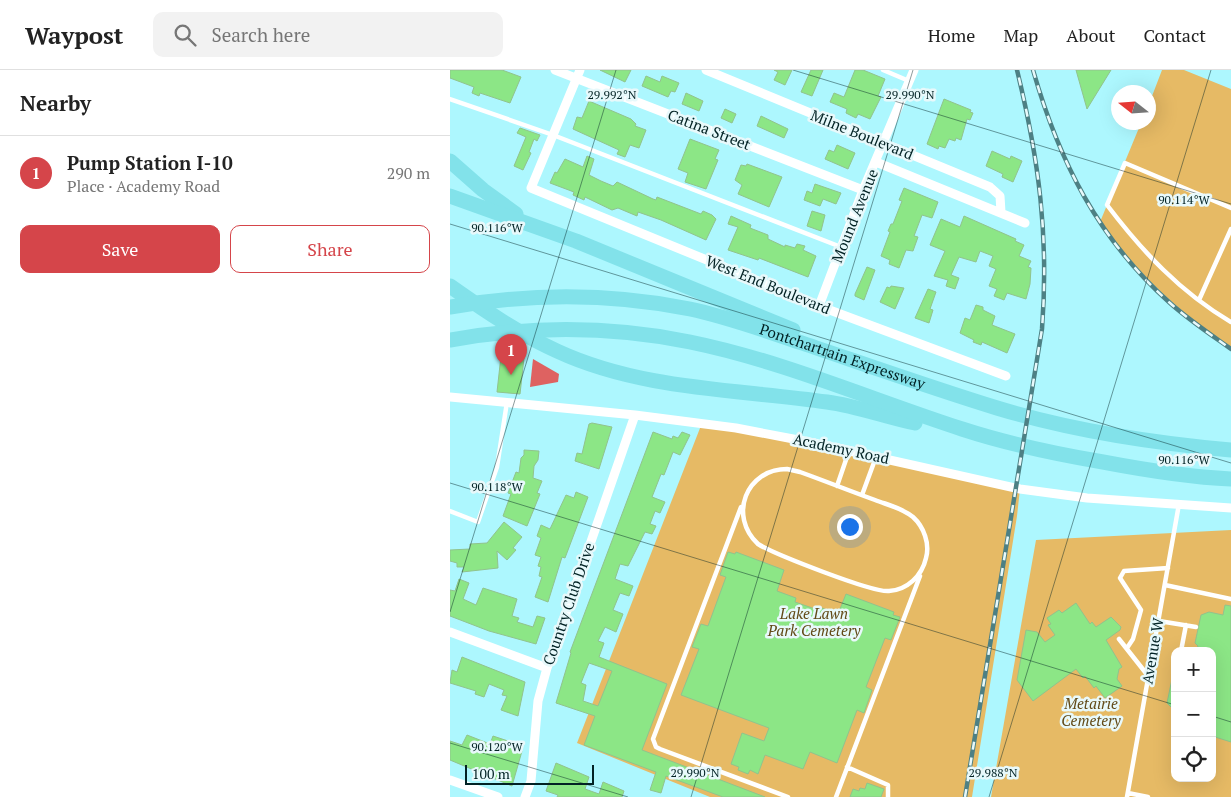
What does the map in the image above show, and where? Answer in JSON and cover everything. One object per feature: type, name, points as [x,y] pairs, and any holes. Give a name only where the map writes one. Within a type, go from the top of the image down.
[{"type":"highway","points":[[450,161],[483,190],[534,226]]},
{"type":"highway","points":[[450,196],[534,226],[761,317],[862,355],[941,389]]},
{"type":"highway","points":[[450,286],[490,314],[557,351],[646,380],[699,388],[830,402],[914,423],[964,430]]},
{"type":"highway","name":"Pontchartrain Expressway","points":[[450,307],[500,300],[560,296],[650,302],[725,318],[998,408],[1055,423],[1135,439],[1231,450]]},
{"type":"highway","name":"Pontchartrain Expressway","points":[[450,340],[486,334],[537,330],[593,330],[690,342],[771,364],[964,430],[1054,453],[1140,469],[1227,480]]},
{"type":"street","name":"Catina Street","points":[[555,70],[579,74],[863,190]]},
{"type":"street","name":"Milne Boulevard","points":[[706,70],[990,187],[1000,196],[1001,212]]},
{"type":"street","name":"Mound Avenue","points":[[819,306],[863,190],[914,70]]},
{"type":"street","points":[[553,136],[579,74]]},
{"type":"street","name":"West End Boulevard","points":[[553,136],[531,188],[819,306],[1006,376]]},
{"type":"street","name":"Milne Boulevard","points":[[876,162],[1025,223]]},
{"type":"street","name":"Academy Road","points":[[450,397],[635,415],[736,428],[1020,489],[1087,498],[1231,508]]},
{"type":"street","name":"Country Club Drive","points":[[526,797],[531,781],[538,701],[547,668],[635,415]]},
{"type":"street","points":[[450,632],[547,668]]},
{"type":"street","points":[[450,780],[498,797]]},
{"type":"lane","points":[[883,70],[909,81]]},
{"type":"lane","points":[[450,99],[553,136],[841,247]]},
{"type":"lane","points":[[1231,208],[1125,162],[1107,205],[1140,248],[1169,276],[1231,322]]},
{"type":"lane","points":[[1199,300],[1231,228]]},
{"type":"lane","points":[[450,511],[478,522],[498,467],[507,402]]},
{"type":"lane","points":[[837,486],[850,451]]},
{"type":"lane","points":[[862,495],[876,457]]},
{"type":"lane","points":[[788,797],[660,749],[656,747],[653,739],[750,488],[757,480],[769,472],[780,469],[794,470],[905,512],[923,530],[927,543],[927,558],[836,797]]},
{"type":"lane","points":[[744,501],[744,523],[748,533],[758,544],[864,586],[882,591],[896,590],[912,582],[923,568]]},
{"type":"lane","name":"Avenue W","points":[[1128,795],[1179,504]]},
{"type":"lane","points":[[1127,648],[1133,640],[1142,610],[1120,578],[1124,571],[1168,568]]},
{"type":"lane","points":[[1165,585],[1231,599]]},
{"type":"lane","points":[[1159,621],[1196,627]]},
{"type":"lane","points":[[1182,647],[1186,625]]},
{"type":"lane","points":[[1119,639],[1149,677]]},
{"type":"lane","points":[[847,767],[888,785],[888,797]]},
{"type":"lane","points":[[1128,795],[1148,797]]},
{"type":"green space","points":[[1162,70],[1184,70],[1231,89],[1231,349],[1193,320],[1160,291],[1115,242],[1100,222],[1138,130],[1156,130],[1156,86]]},
{"type":"green space","name":"Lake Lawn Park Cemetery","points":[[702,423],[1020,489],[972,797],[710,797],[577,743]]},
{"type":"green space","name":"Metairie Cemetery","points":[[1231,530],[1231,797],[991,797],[1036,540]]},
{"type":"shaded area","points":[[533,359],[559,374],[558,382],[530,387]]},
{"type":"building","points":[[450,70],[502,70],[521,77],[510,103],[480,93],[479,96],[472,93],[474,87],[450,78]]},
{"type":"building","points":[[600,70],[631,70],[625,82]]},
{"type":"building","points":[[774,70],[792,70],[785,85],[774,80],[778,72]]},
{"type":"building","points":[[811,70],[823,70],[812,96],[801,92]]},
{"type":"building","points":[[855,70],[863,70],[885,79],[878,96],[881,97],[870,119],[858,114],[856,118],[846,113],[847,109],[830,102],[834,93],[844,97]]},
{"type":"building","points":[[1076,70],[1111,70],[1087,109]]},
{"type":"building","points":[[646,76],[660,82],[662,76],[679,83],[675,92],[671,91],[668,97],[642,86]]},
{"type":"building","points":[[686,93],[703,101],[699,111],[682,104]]},
{"type":"building","points":[[944,99],[971,110],[970,112],[973,113],[970,120],[967,119],[961,140],[956,138],[955,141],[949,139],[945,148],[939,146],[938,149],[927,144]]},
{"type":"building","points":[[589,101],[631,119],[636,124],[635,126],[646,130],[639,148],[630,145],[625,157],[617,154],[619,150],[573,129],[577,117],[582,118]]},
{"type":"building","points":[[725,109],[736,114],[732,123],[721,118]]},
{"type":"building","points":[[761,116],[788,129],[784,138],[757,126]]},
{"type":"building","points":[[520,128],[540,135],[537,141],[534,139],[529,152],[531,153],[523,170],[514,166],[526,137],[517,133]]},
{"type":"building","points":[[690,139],[719,150],[715,159],[718,160],[706,189],[685,182],[688,173],[678,169]]},
{"type":"building","points":[[837,145],[855,153],[848,169],[825,159],[829,150],[834,152]]},
{"type":"building","points":[[992,151],[1010,159],[1011,156],[1022,161],[1013,182],[1002,177],[1003,174],[986,166]]},
{"type":"building","points":[[587,156],[594,159],[589,175],[601,181],[613,186],[617,182],[653,199],[656,200],[657,197],[701,214],[703,211],[712,215],[716,219],[706,240],[638,212],[637,216],[618,208],[612,210],[585,197],[584,200],[573,195],[574,192],[550,183],[555,172],[557,173],[565,159],[583,167]]},
{"type":"building","points":[[747,164],[782,177],[769,207],[738,194],[742,185],[735,180],[741,165],[746,166]]},
{"type":"building","points":[[815,184],[841,193],[836,204],[823,199],[820,206],[804,200],[807,191],[812,193]]},
{"type":"building","points":[[904,188],[938,202],[932,218],[922,215],[914,236],[918,237],[913,251],[906,250],[899,268],[889,264],[890,260],[881,256],[890,232],[888,231],[891,224],[893,224],[902,201],[899,200]]},
{"type":"building","points":[[812,211],[825,215],[821,231],[807,226]]},
{"type":"building","points":[[731,216],[751,225],[750,228],[768,235],[768,239],[785,247],[785,245],[795,248],[797,244],[805,246],[803,250],[816,256],[808,277],[759,258],[758,260],[728,250],[738,227],[728,224]]},
{"type":"building","points":[[964,216],[1016,239],[1015,241],[1024,245],[1019,256],[1031,261],[1028,267],[1031,268],[1030,284],[1026,299],[1007,293],[1004,300],[994,296],[997,289],[989,286],[996,269],[989,266],[993,256],[980,251],[976,262],[959,257],[951,275],[959,278],[955,289],[946,286],[948,280],[934,276],[945,251],[930,245],[941,219],[960,227]]},
{"type":"building","points":[[867,267],[875,270],[864,300],[855,296],[855,294]]},
{"type":"building","points":[[891,286],[904,288],[895,309],[880,302],[887,287],[890,288]]},
{"type":"building","points":[[928,289],[936,292],[930,309],[933,310],[929,323],[915,318]]},
{"type":"building","points":[[976,305],[983,307],[983,310],[995,316],[992,325],[1015,334],[1007,353],[982,342],[981,345],[973,342],[974,340],[960,333],[965,318],[970,320]]},
{"type":"building","points":[[501,356],[524,358],[520,394],[497,392]]},
{"type":"building","points":[[589,424],[612,427],[599,469],[575,461],[577,453],[582,454]]},
{"type":"building","points":[[653,432],[672,439],[673,436],[678,438],[682,432],[690,435],[680,455],[673,452],[664,475],[661,474],[652,497],[665,502],[660,513],[655,511],[650,524],[656,526],[652,534],[645,532],[628,566],[620,564],[615,579],[633,586],[629,596],[620,593],[613,610],[623,614],[616,632],[605,627],[598,641],[604,643],[599,657],[667,684],[642,750],[765,797],[723,797],[666,776],[661,793],[650,790],[656,772],[584,745],[595,716],[556,703],[570,652]],"holes":[[[589,663],[612,671],[598,706],[583,701],[586,685],[581,683]]]},
{"type":"building","points":[[524,450],[539,451],[538,460],[534,466],[533,478],[542,481],[537,493],[540,494],[527,526],[503,516],[511,494],[508,493],[516,472],[519,473]]},
{"type":"building","points":[[576,492],[588,497],[565,558],[562,557],[548,602],[535,597],[542,577],[539,576],[541,567],[538,566],[541,557],[535,555],[541,538],[537,536],[541,525],[550,529],[566,495],[574,498]]},
{"type":"building","points":[[504,522],[522,537],[513,548],[516,550],[507,560],[497,551],[498,568],[462,572],[464,567],[457,567],[457,563],[450,561],[450,550],[470,549],[470,544],[487,543]]},
{"type":"building","points":[[728,552],[735,554],[736,552],[784,570],[777,591],[796,598],[795,602],[818,610],[819,607],[838,614],[846,594],[894,612],[893,615],[900,617],[891,640],[885,638],[866,687],[872,690],[864,713],[857,710],[837,763],[810,752],[803,769],[765,755],[758,774],[750,770],[748,774],[738,770],[739,767],[731,764],[742,733],[764,741],[769,728],[681,695],[699,649],[692,647],[701,624],[708,626],[726,577],[720,575]]},
{"type":"building","points":[[459,579],[469,583],[463,599],[476,605],[483,588],[517,599],[512,616],[519,618],[517,622],[533,627],[537,616],[545,618],[536,644],[489,631],[450,616],[450,590],[455,591]]},
{"type":"building","points":[[1076,603],[1090,624],[1092,622],[1096,627],[1111,617],[1121,627],[1120,630],[1106,640],[1122,667],[1119,669],[1117,679],[1122,686],[1105,698],[1096,686],[1094,688],[1085,676],[1083,678],[1076,669],[1033,701],[1017,680],[1026,630],[1037,632],[1045,642],[1055,635],[1048,625],[1051,624],[1047,618],[1059,610],[1062,613]]},
{"type":"building","points":[[1225,605],[1231,606],[1231,742],[1216,737],[1216,647],[1198,647],[1195,643],[1201,615],[1209,612],[1223,615]]},
{"type":"building","points":[[462,657],[525,682],[518,716],[501,710],[507,696],[502,695],[504,690],[489,684],[484,697],[475,694],[476,691],[450,683],[452,670],[457,672]]},
{"type":"building","points":[[1171,684],[1171,707],[1167,703]]},
{"type":"building","points":[[467,735],[490,744],[493,736],[508,741],[507,745],[522,751],[512,786],[450,760],[450,741],[462,745]]},
{"type":"building","points":[[556,763],[589,777],[585,789],[599,794],[603,782],[624,791],[622,797],[557,797],[558,795],[546,791]]},
{"type":"building","points":[[867,783],[884,789],[881,797],[850,797],[853,789],[859,791],[860,788],[865,789]]},
{"type":"railway","points":[[965,797],[1042,329],[1044,262],[1040,198],[1031,135],[1017,70]]},
{"type":"railway","points":[[1033,70],[1055,136],[1084,197],[1102,225],[1122,252],[1170,303],[1231,349]]},
{"type":"place","name":"Pump Station I-10","points":[[511,375]]}]
